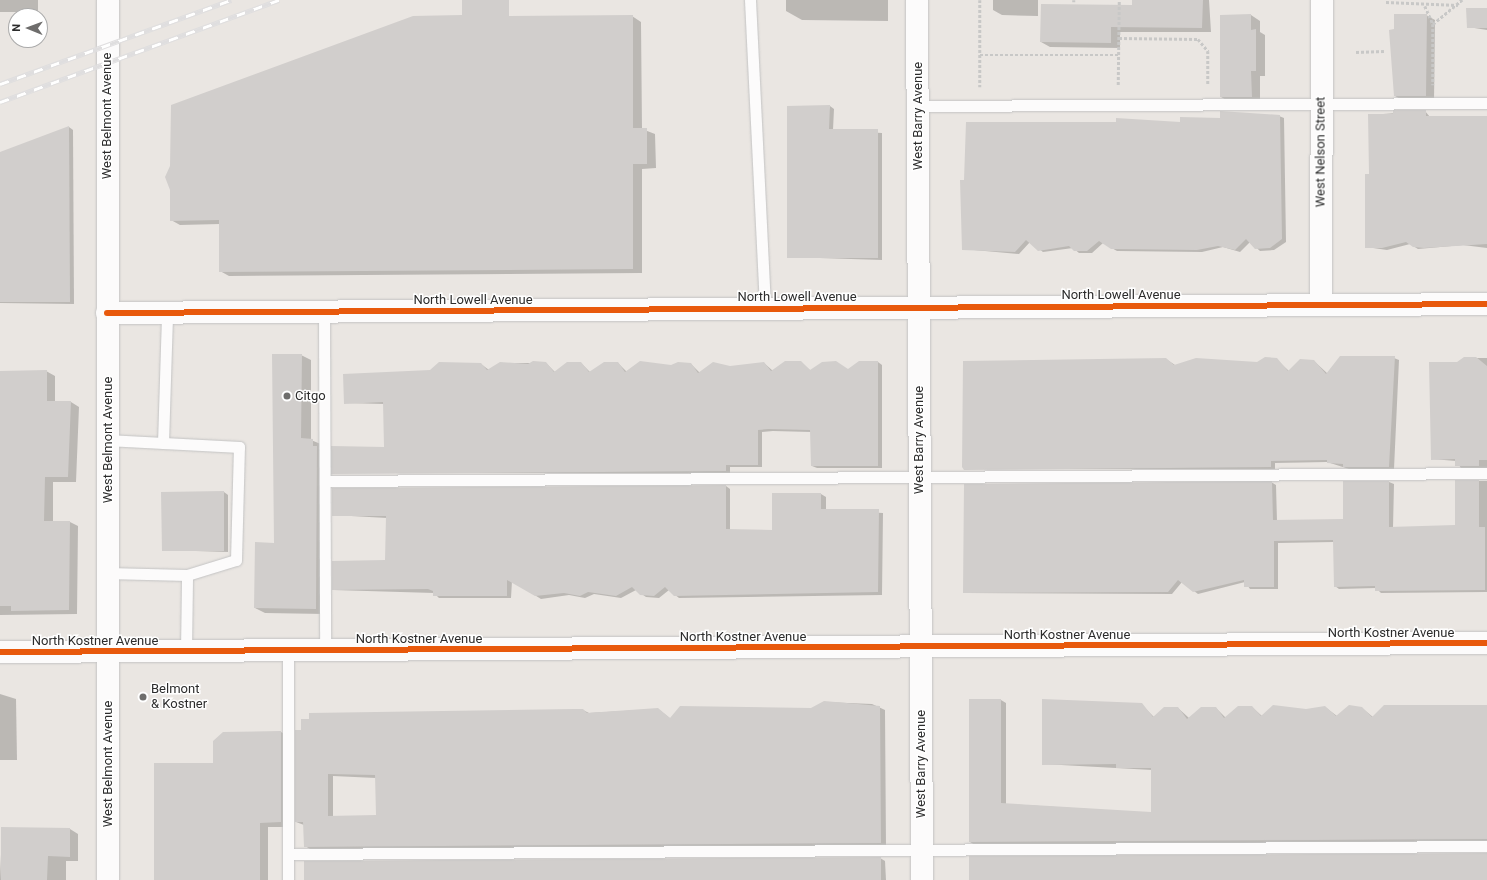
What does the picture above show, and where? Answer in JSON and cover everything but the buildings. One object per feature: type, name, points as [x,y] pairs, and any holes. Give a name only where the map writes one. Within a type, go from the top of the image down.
[{"type":"street","name":"West Belmont Avenue","points":[[108,0],[108,880]]},
{"type":"street","name":"West Barry Avenue","points":[[917,0],[922,880]]},
{"type":"street","name":"West Nelson Street","points":[[1321,304],[1322,0]]},
{"type":"street","name":"North Lowell Avenue","points":[[107,313],[1487,304]]},
{"type":"street","name":"North Kostner Avenue","points":[[0,652],[1487,643]]},
{"type":"lane","points":[[750,0],[765,308]]},
{"type":"lane","points":[[918,106],[1487,103]]},
{"type":"lane","points":[[324,312],[325,650]]},
{"type":"lane","points":[[163,443],[167,313]]},
{"type":"lane","points":[[107,440],[239,447],[236,560],[187,575],[107,573]]},
{"type":"lane","points":[[325,481],[1487,473]]},
{"type":"lane","points":[[186,651],[187,575]]},
{"type":"lane","points":[[288,651],[288,880]]},
{"type":"lane","points":[[288,854],[922,851],[1487,846]]},
{"type":"path","points":[[980,0],[980,92]]},
{"type":"path","points":[[1118,88],[1119,0]]},
{"type":"path","points":[[1433,24],[1458,5],[1462,0]]},
{"type":"path","points":[[1386,2],[1425,6],[1458,5]]},
{"type":"path","points":[[1425,6],[1433,24],[1433,87]]},
{"type":"path","points":[[1119,38],[1198,39],[1205,44],[1208,105]]},
{"type":"path","points":[[1356,52],[1384,52]]},
{"type":"path","points":[[980,55],[1119,55]]},
{"type":"railway","points":[[0,84],[231,0]]},
{"type":"railway","points":[[0,102],[279,0]]},
{"type":"cycle path","points":[[107,313],[1487,304]]},
{"type":"cycle path","points":[[0,652],[1487,643]]},
{"type":"place","name":"Citgo","points":[[287,396]]},
{"type":"place","name":"Belmont & Kostner","points":[[143,697]]}]
